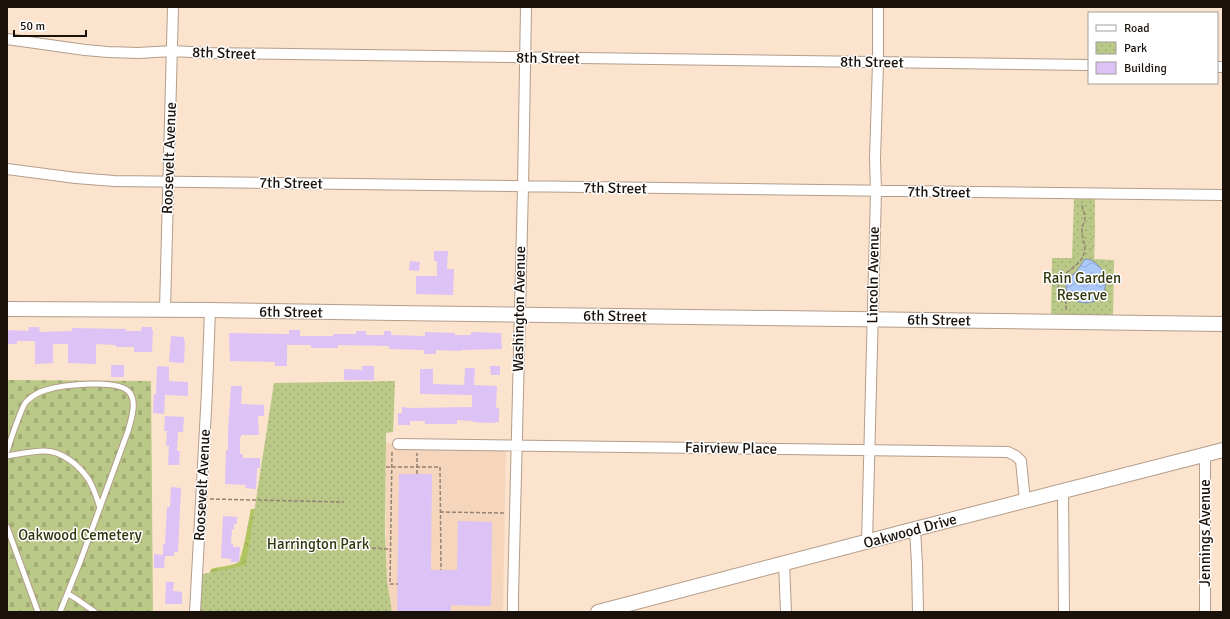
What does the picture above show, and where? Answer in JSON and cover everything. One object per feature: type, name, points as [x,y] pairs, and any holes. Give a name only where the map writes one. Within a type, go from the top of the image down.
[{"type":"street","name":"Roosevelt Avenue","points":[[164,310],[173,7]]},
{"type":"street","name":"Washington Avenue","points":[[513,612],[526,7]]},
{"type":"street","name":"Lincoln Avenue","points":[[867,542],[876,191],[875,159],[878,7]]},
{"type":"street","name":"8th Street","points":[[7,39],[108,52],[138,53],[172,51],[210,53],[525,58],[1088,65]]},
{"type":"street","name":"7th Street","points":[[7,169],[84,179],[114,181],[1223,195]]},
{"type":"street","name":"6th Street","points":[[7,309],[210,310],[1223,324]]},
{"type":"street","name":"Roosevelt Avenue","points":[[195,612],[202,499],[210,310]]},
{"type":"street","name":"Fairview Place","points":[[395,445],[1008,452],[1016,456],[1021,461],[1025,501]]},
{"type":"street","name":"Oakwood Drive","points":[[598,612],[620,609],[784,563],[1223,450]]},
{"type":"street","name":"Jennings Avenue","points":[[1205,454],[1205,612]]},
{"type":"street","points":[[1063,491],[1064,612]]},
{"type":"street","points":[[915,529],[918,564],[918,612]]},
{"type":"street","points":[[784,563],[786,612]]},
{"type":"lane","points":[[7,451],[24,403],[36,394],[46,390],[80,384],[108,384],[121,386],[129,392],[133,400],[132,417],[128,432],[60,612]]},
{"type":"lane","points":[[7,456],[44,451],[58,453],[77,467],[88,479],[96,493],[100,508]]},
{"type":"lane","points":[[7,527],[38,612]]},
{"type":"lane","points":[[68,594],[95,612]]},
{"type":"path","points":[[1066,312],[1066,302],[1058,288],[1059,280],[1077,265],[1085,252],[1082,229],[1085,218],[1082,210],[1082,203]]},
{"type":"path","points":[[395,445],[391,467],[390,584],[398,584]]},
{"type":"path","points":[[417,453],[417,474]]},
{"type":"path","points":[[386,467],[440,467],[440,570]]},
{"type":"path","points":[[202,499],[344,502]]},
{"type":"path","points":[[440,512],[506,512]]},
{"type":"path","points":[[372,548],[390,549]]},
{"type":"shaded area","points":[[386,443],[506,446],[503,612],[392,612],[387,581]]},
{"type":"green space","name":"Rain Garden Reserve","points":[[1074,199],[1095,199],[1094,259],[1114,260],[1113,316],[1051,315],[1052,258],[1072,258]]},
{"type":"green space","points":[[1092,216],[1095,221],[1094,260],[1091,259],[1090,251]]},
{"type":"green space","name":"Oakwood Cemetery","points":[[7,380],[151,381],[153,612],[7,612]]},
{"type":"green space","name":"Harrington Park","points":[[395,381],[393,432],[386,433],[385,533],[387,581],[392,612],[196,612],[198,575],[246,565],[274,383]]},
{"type":"green space","points":[[251,509],[257,509],[247,575],[208,577],[211,569],[232,565],[239,562]]},
{"type":"water","points":[[1085,259],[1092,261],[1099,266],[1105,276],[1105,288],[1102,296],[1089,303],[1074,300],[1066,289],[1067,280],[1076,272]]},
{"type":"building","points":[[434,251],[448,251],[447,269],[454,269],[453,295],[416,294],[416,276],[437,276],[437,261],[434,261]]},
{"type":"building","points":[[410,261],[420,262],[419,271],[409,270]]},
{"type":"building","points":[[29,327],[39,327],[40,332],[72,331],[72,328],[126,329],[126,331],[141,331],[142,327],[152,327],[152,352],[134,352],[134,347],[116,347],[116,345],[96,344],[96,364],[68,363],[68,344],[53,344],[53,363],[35,364],[35,341],[17,341],[17,344],[7,344],[7,330],[28,331]]},
{"type":"building","points":[[289,330],[300,330],[300,336],[356,334],[356,331],[366,331],[367,335],[384,335],[384,331],[391,331],[392,335],[424,336],[425,332],[455,333],[455,335],[471,335],[471,332],[501,333],[502,349],[461,351],[436,350],[436,354],[424,354],[424,350],[389,349],[389,346],[338,345],[338,348],[311,348],[311,345],[287,345],[287,366],[275,366],[275,362],[230,361],[229,333],[289,334]]},
{"type":"building","points":[[171,336],[184,337],[184,363],[169,362]]},
{"type":"building","points":[[111,365],[124,365],[124,377],[111,377]]},
{"type":"building","points":[[157,366],[169,367],[169,381],[188,382],[188,396],[165,395],[164,414],[153,413],[154,394],[156,394]]},
{"type":"building","points":[[362,366],[374,366],[374,380],[344,380],[344,369],[362,370]]},
{"type":"building","points":[[490,366],[500,366],[500,375],[491,375]]},
{"type":"building","points":[[465,368],[475,368],[474,385],[497,386],[496,408],[499,408],[499,422],[489,423],[457,420],[457,424],[425,424],[425,421],[410,421],[410,425],[398,425],[398,413],[402,413],[402,407],[472,407],[472,395],[420,394],[420,369],[433,369],[433,384],[464,385]]},
{"type":"building","points":[[231,386],[242,386],[241,404],[264,405],[264,416],[258,416],[259,435],[241,435],[240,438],[240,454],[243,454],[243,458],[260,458],[260,468],[257,468],[256,489],[245,488],[246,485],[225,484]]},
{"type":"building","points":[[165,416],[184,417],[183,432],[178,432],[177,451],[180,451],[179,465],[168,465],[169,446],[166,446],[167,431],[164,431]]},
{"type":"building","points":[[399,474],[432,474],[431,570],[457,570],[458,521],[492,522],[491,606],[451,605],[451,612],[397,612]]},
{"type":"building","points":[[171,487],[181,488],[178,552],[174,552],[174,556],[165,556],[164,568],[154,568],[154,554],[163,555],[167,507],[170,507]]},
{"type":"building","points":[[223,516],[237,517],[237,524],[234,524],[234,530],[232,529],[231,544],[233,544],[233,547],[240,547],[239,562],[231,562],[231,559],[221,558]]},
{"type":"building","points":[[166,582],[174,582],[173,591],[182,592],[182,604],[165,604]]}]
